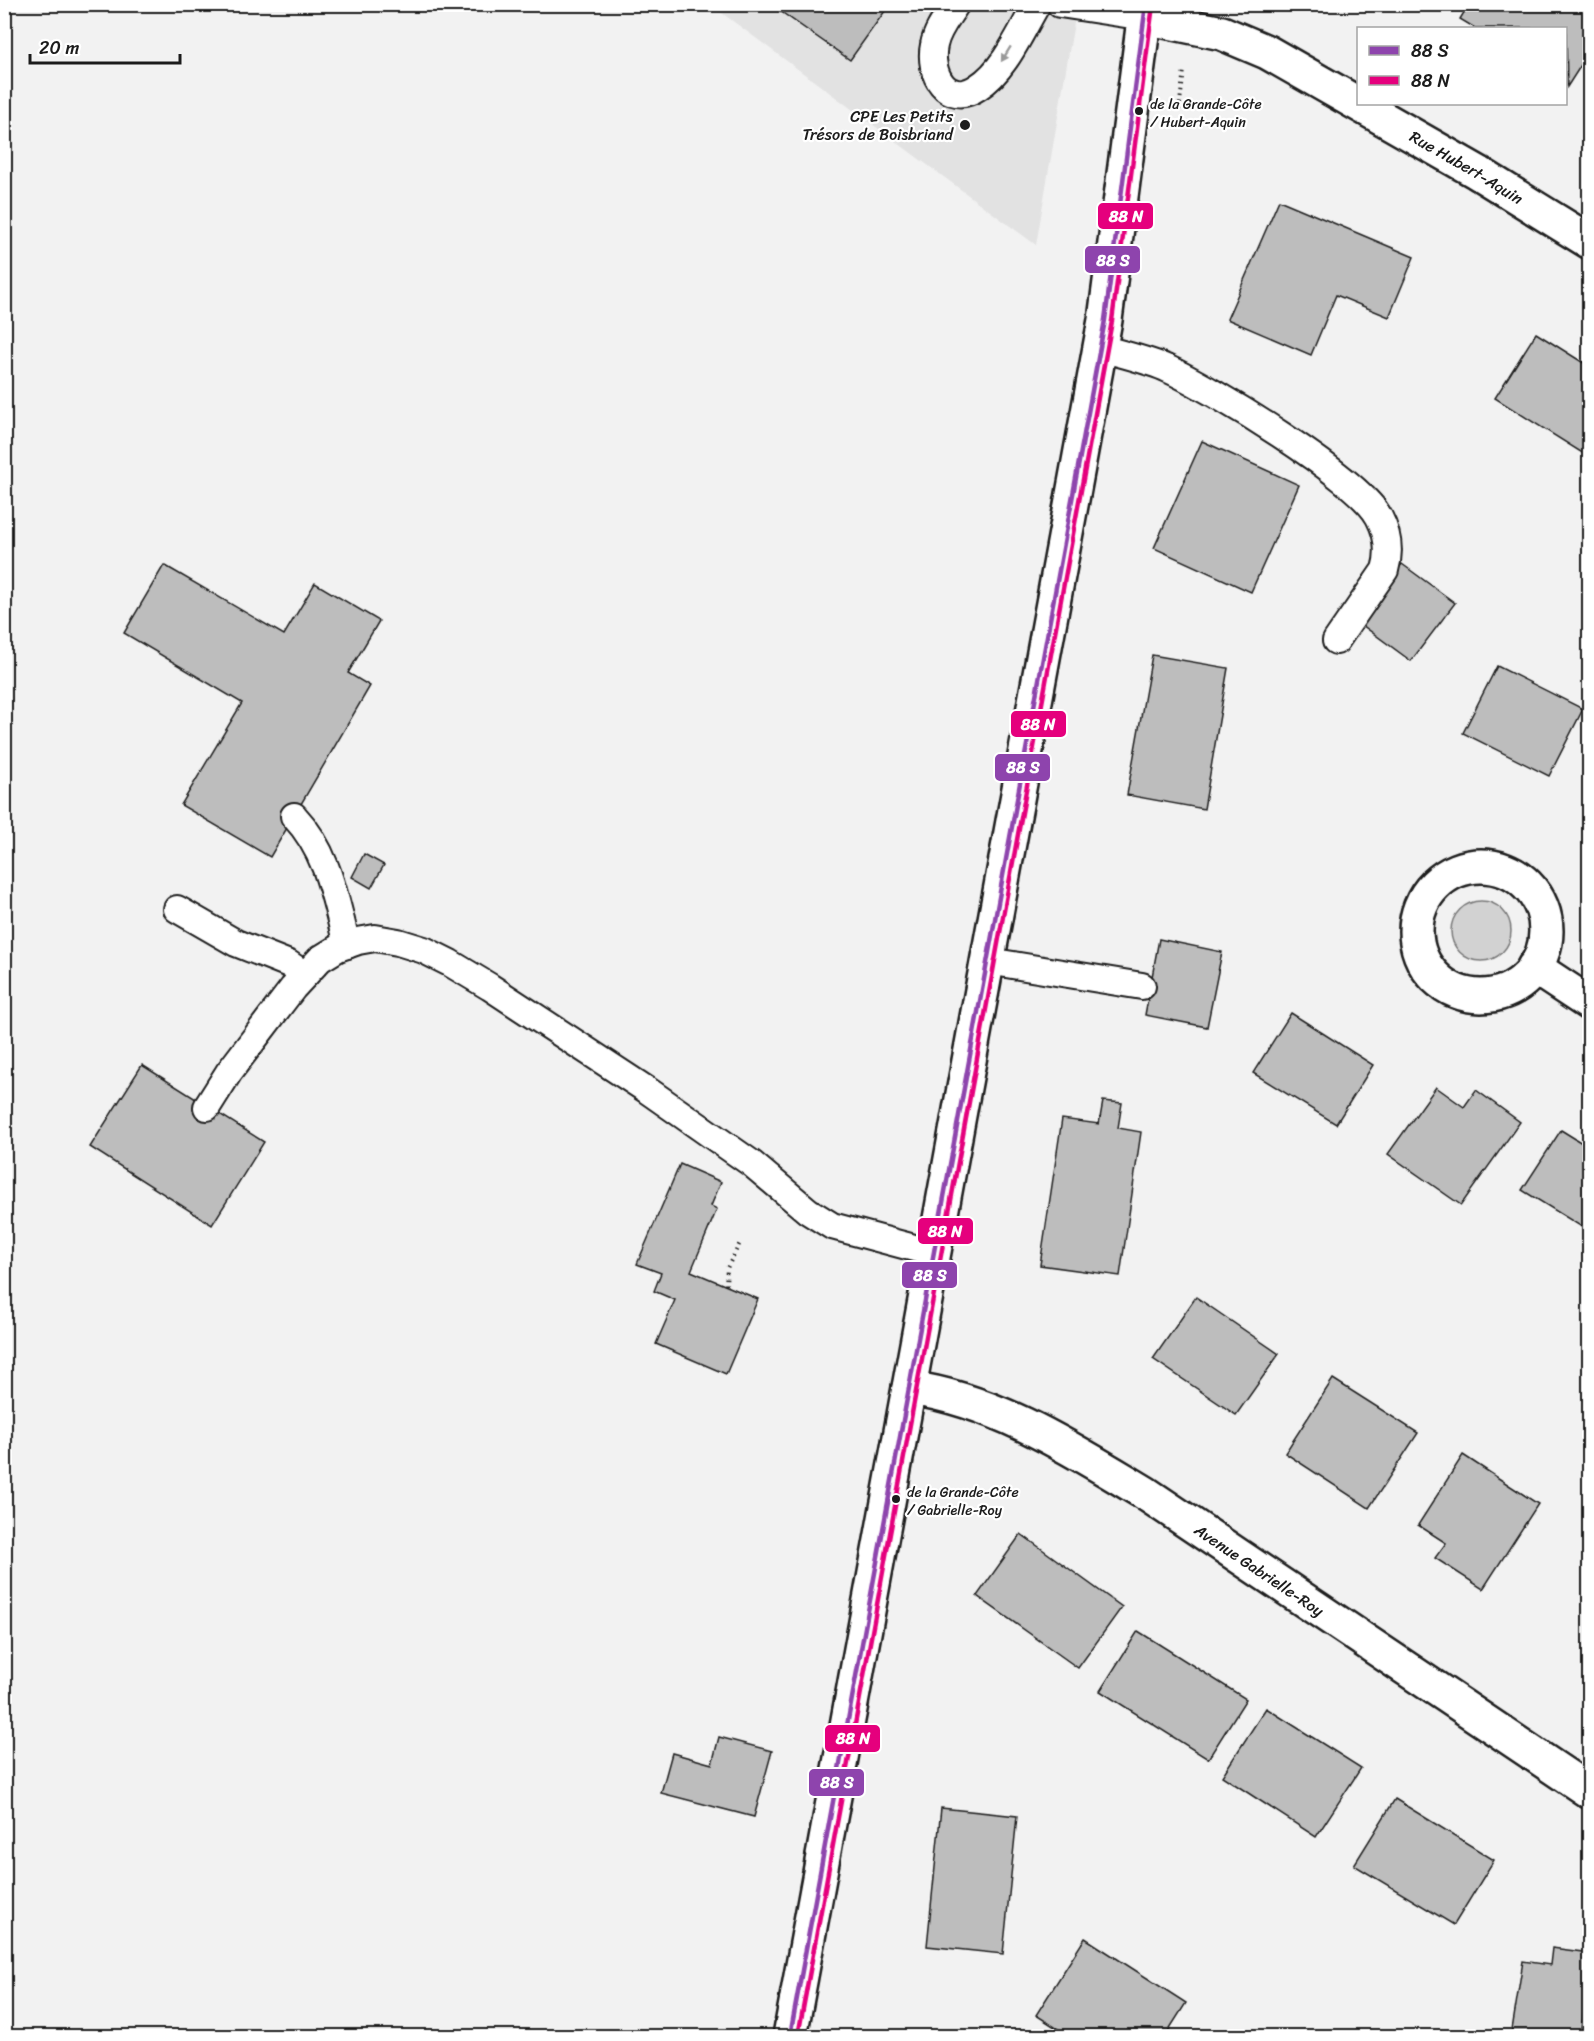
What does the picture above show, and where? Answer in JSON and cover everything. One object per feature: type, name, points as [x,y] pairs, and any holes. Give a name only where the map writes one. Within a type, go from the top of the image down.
[{"type":"main road","name":"Rue Hubert-Aquin","points":[[1145,11],[1222,33],[1267,52],[1357,103]]},
{"type":"main road","points":[[790,2037],[1100,348],[1114,266],[1145,11]]},
{"type":"main road","name":"Rue Hubert-Aquin","points":[[1360,105],[1477,172],[1590,242]]},
{"type":"main road","points":[[1534,967],[1590,1004]]},
{"type":"main road","name":"Avenue Gabrielle-Roy","points":[[909,1388],[960,1399],[1018,1421],[1096,1463],[1145,1493],[1590,1792]]},
{"type":"lane","points":[[956,4],[939,30],[932,60],[940,84],[958,94],[977,88],[997,68],[1037,4]]},
{"type":"lane","points":[[1060,4],[1145,11]]},
{"type":"lane","points":[[1100,348],[1147,361],[1197,383],[1326,466],[1368,502],[1379,516],[1386,535],[1389,557],[1385,570],[1336,641]]},
{"type":"lane","points":[[294,816],[310,833],[332,881],[347,945]]},
{"type":"lane","points":[[177,909],[236,943],[288,964],[305,975]]},
{"type":"lane","points":[[207,1107],[228,1072],[320,959],[347,945],[375,938],[424,950],[450,963],[647,1090],[751,1163],[808,1211],[832,1226],[933,1253]]},
{"type":"lane","points":[[988,961],[1142,986]]},
{"type":"path","points":[[726,1285],[727,1268],[741,1243]]},
{"type":"shaded area","name":"CPE Les Petits Trésors de Boisbriand","points":[[711,5],[1077,5],[1036,245]]},
{"type":"shaded area","points":[[1475,901],[1487,901],[1498,906],[1506,914],[1511,931],[1509,943],[1498,956],[1487,961],[1475,961],[1464,956],[1456,948],[1451,937],[1451,925],[1456,914],[1464,906]]},
{"type":"building","points":[[770,4],[890,4],[850,60]]},
{"type":"building","points":[[1469,4],[1573,4],[1590,15],[1590,51],[1567,87],[1567,27],[1473,27],[1460,19]]},
{"type":"building","points":[[1279,200],[1414,257],[1389,317],[1336,295],[1311,355],[1227,319]]},
{"type":"building","points":[[1536,333],[1590,367],[1590,445],[1584,454],[1495,398]]},
{"type":"building","points":[[1202,441],[1299,485],[1251,592],[1154,548]]},
{"type":"building","points":[[1402,564],[1455,603],[1411,661],[1358,622]]},
{"type":"building","points":[[164,565],[284,635],[315,583],[379,621],[348,673],[370,686],[270,857],[181,805],[242,703],[124,633]]},
{"type":"building","points":[[1152,655],[1228,668],[1204,809],[1127,795]]},
{"type":"building","points":[[1497,666],[1583,709],[1549,776],[1463,733]]},
{"type":"building","points":[[364,854],[384,865],[371,888],[352,877]]},
{"type":"building","points":[[1159,939],[1222,952],[1207,1027],[1145,1015]]},
{"type":"building","points":[[1291,1013],[1373,1065],[1336,1124],[1253,1073]]},
{"type":"building","points":[[142,1065],[264,1142],[212,1225],[90,1147]]},
{"type":"building","points":[[1436,1087],[1464,1107],[1476,1090],[1520,1122],[1461,1205],[1388,1154]]},
{"type":"building","points":[[1103,1101],[1122,1103],[1118,1128],[1141,1132],[1120,1276],[1040,1265],[1062,1119],[1099,1124]]},
{"type":"building","points":[[1561,1130],[1590,1148],[1590,1232],[1522,1190]]},
{"type":"building","points":[[680,1164],[721,1182],[711,1206],[717,1209],[691,1271],[758,1299],[726,1374],[656,1344],[675,1300],[654,1291],[661,1273],[637,1264]]},
{"type":"building","points":[[1196,1297],[1279,1354],[1236,1415],[1153,1359]]},
{"type":"building","points":[[1333,1379],[1418,1433],[1369,1508],[1285,1453]]},
{"type":"building","points":[[1463,1455],[1538,1504],[1483,1589],[1435,1558],[1446,1543],[1418,1525]]},
{"type":"building","points":[[1021,1534],[1122,1607],[1078,1668],[977,1596]]},
{"type":"building","points":[[1138,1631],[1246,1699],[1208,1759],[1100,1691]]},
{"type":"building","points":[[1266,1708],[1361,1768],[1316,1837],[1222,1776]]},
{"type":"building","points":[[719,1737],[772,1751],[754,1817],[661,1793],[672,1753],[712,1764]]},
{"type":"building","points":[[1395,1799],[1494,1860],[1454,1925],[1354,1865]]},
{"type":"building","points":[[941,1808],[1017,1816],[1003,1954],[927,1946]]},
{"type":"building","points":[[1085,1938],[1186,2003],[1165,2036],[1069,2036],[1036,2015]]},
{"type":"building","points":[[1552,1948],[1590,1953],[1590,2012],[1584,2011],[1580,2036],[1511,2036],[1523,1961],[1550,1965]]},
{"type":"transit line","points":[[790,2036],[1105,320],[1146,4]]},
{"type":"transit line","points":[[798,2036],[1112,321],[1153,5]]},
{"type":"place","name":"de la Grande-Côte / Hubert-Aquin","points":[[1139,111]]},
{"type":"place","name":"CPE Les Petits Trésors de Boisbriand","points":[[965,125]]},
{"type":"place","name":"de la Grande-Côte / Gabrielle-Roy","points":[[896,1499]]}]
